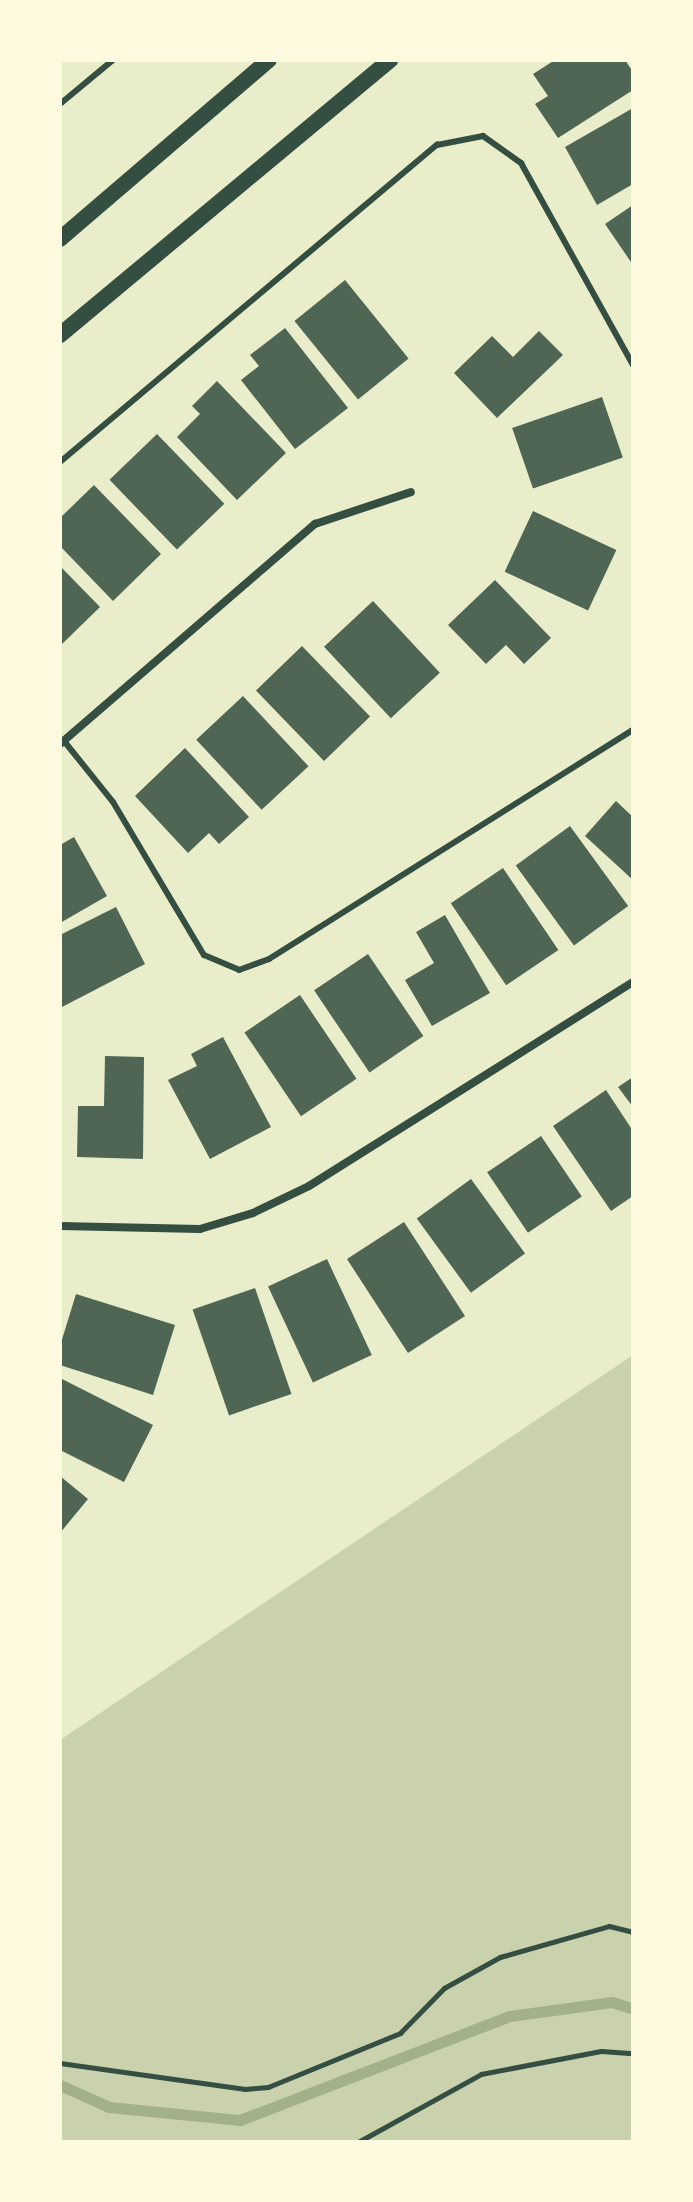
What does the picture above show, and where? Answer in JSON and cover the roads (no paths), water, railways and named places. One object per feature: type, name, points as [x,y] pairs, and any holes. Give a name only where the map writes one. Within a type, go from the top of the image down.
[{"type":"main road","points":[[60,239],[269,60]]},
{"type":"main road","points":[[60,335],[390,60]]},
{"type":"street","points":[[62,743],[315,524],[411,492]]},
{"type":"street","points":[[60,1226],[200,1229],[253,1213],[309,1186],[633,982]]},
{"type":"lane","points":[[60,104],[113,60]]},
{"type":"lane","points":[[60,462],[437,145],[483,136],[521,163],[633,365]]},
{"type":"lane","points":[[62,743],[113,802],[204,955],[239,970],[269,959],[633,730]]},
{"type":"waterway","points":[[60,2085],[109,2107],[240,2120],[510,2016],[612,2002],[633,2009]]}]
